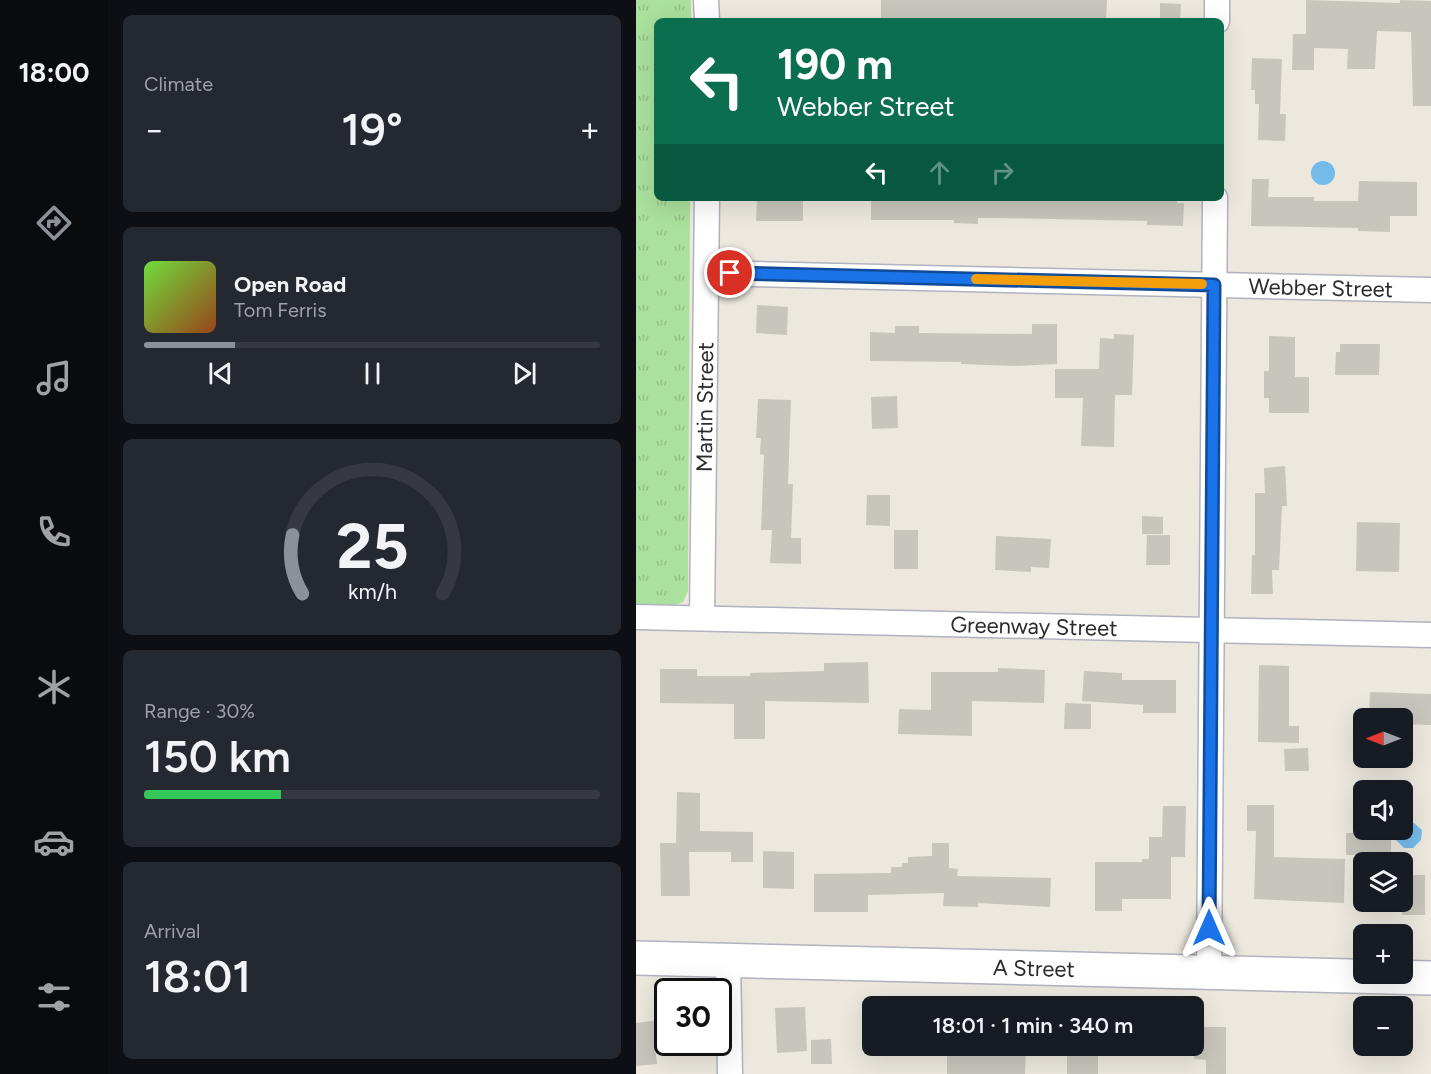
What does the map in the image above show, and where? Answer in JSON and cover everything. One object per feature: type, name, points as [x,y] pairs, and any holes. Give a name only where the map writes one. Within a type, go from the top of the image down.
[{"type":"street","points":[[706,0],[706,18]]},
{"type":"street","points":[[1217,0],[1217,18]]},
{"type":"street","name":"Martin Street","points":[[702,617],[707,201]]},
{"type":"street","points":[[1209,973],[1215,201]]},
{"type":"street","name":"Webber Street","points":[[707,273],[1431,291]]},
{"type":"street","name":"Greenway Street","points":[[636,617],[1431,634]]},
{"type":"street","name":"A Street","points":[[636,958],[1431,978]]},
{"type":"street","points":[[728,960],[730,1074]]},
{"type":"green space","points":[[636,0],[691,0],[691,18],[654,18],[654,201],[690,201],[688,591],[683,602],[669,607],[636,606]]},
{"type":"water","points":[[1323,161],[1332,164],[1335,173],[1332,182],[1323,185],[1314,182],[1311,173],[1314,164]]},
{"type":"water","points":[[1414,823],[1422,830],[1421,840],[1413,848],[1404,848],[1396,840],[1413,840]]},
{"type":"building","points":[[881,0],[1107,0],[1106,18],[881,18]]},
{"type":"building","points":[[1306,0],[1400,3],[1400,0],[1431,1],[1431,106],[1413,106],[1411,32],[1377,31],[1375,69],[1347,69],[1348,49],[1314,48],[1314,70],[1292,70],[1293,34],[1306,34]]},
{"type":"building","points":[[1160,3],[1181,4],[1180,18],[1160,18]]},
{"type":"building","points":[[1252,58],[1282,59],[1280,114],[1286,114],[1285,141],[1258,140],[1259,104],[1255,104],[1255,90],[1251,90]]},
{"type":"building","points":[[1252,179],[1269,179],[1268,197],[1314,197],[1314,201],[1358,201],[1359,181],[1417,182],[1417,216],[1390,216],[1390,232],[1358,231],[1358,228],[1251,226]]},
{"type":"building","points":[[757,201],[803,201],[803,221],[756,221]]},
{"type":"building","points":[[871,201],[1177,201],[1177,203],[1184,203],[1183,226],[1147,225],[1147,221],[999,218],[978,218],[978,224],[954,223],[954,220],[871,220]]},
{"type":"building","points":[[757,305],[788,307],[787,335],[756,333]]},
{"type":"building","points":[[1032,324],[1057,324],[1057,364],[1015,366],[961,364],[961,362],[870,361],[870,332],[895,333],[895,326],[919,326],[919,333],[1032,334]]},
{"type":"building","points":[[1114,334],[1134,335],[1132,395],[1115,395],[1114,447],[1081,446],[1083,398],[1055,398],[1055,369],[1099,369],[1100,338],[1114,339]]},
{"type":"building","points":[[1269,336],[1295,337],[1295,377],[1309,377],[1309,413],[1269,413],[1269,398],[1264,398],[1264,371],[1269,371]]},
{"type":"building","points":[[1340,344],[1380,344],[1379,375],[1335,375],[1336,352],[1340,352]]},
{"type":"building","points":[[897,396],[898,428],[872,429],[871,397]]},
{"type":"building","points":[[758,399],[791,400],[788,484],[793,484],[791,538],[801,538],[801,564],[770,563],[772,530],[761,530],[764,455],[760,454],[761,438],[756,438]]},
{"type":"building","points":[[1285,466],[1287,506],[1282,506],[1279,570],[1272,570],[1273,594],[1251,594],[1252,555],[1255,555],[1255,493],[1265,493],[1264,468]]},
{"type":"building","points":[[867,495],[890,495],[890,526],[866,525]]},
{"type":"building","points":[[1142,516],[1163,517],[1163,534],[1142,534]]},
{"type":"building","points":[[1357,522],[1400,523],[1399,572],[1356,571]]},
{"type":"building","points":[[894,530],[918,530],[918,569],[894,569]]},
{"type":"building","points":[[1147,535],[1170,535],[1170,565],[1146,565]]},
{"type":"building","points":[[996,536],[1051,539],[1049,568],[1031,567],[1031,572],[995,570]]},
{"type":"building","points":[[868,662],[869,703],[765,701],[765,739],[734,739],[734,704],[660,703],[660,669],[697,669],[697,676],[750,676],[750,673],[824,671],[824,663]]},
{"type":"building","points":[[1259,665],[1289,666],[1289,726],[1299,726],[1299,743],[1258,742]]},
{"type":"building","points":[[998,668],[1045,670],[1044,703],[972,701],[972,736],[898,734],[899,709],[931,710],[931,672],[998,672]]},
{"type":"building","points":[[1084,671],[1122,673],[1122,680],[1176,680],[1176,713],[1143,713],[1143,705],[1082,701]]},
{"type":"building","points":[[1370,692],[1431,694],[1431,725],[1413,724],[1413,708],[1369,708]]},
{"type":"building","points":[[1065,703],[1091,704],[1091,729],[1064,729]]},
{"type":"building","points":[[1308,748],[1309,771],[1285,771],[1284,749]]},
{"type":"building","points":[[677,792],[700,793],[700,831],[753,832],[753,862],[731,862],[731,852],[689,852],[690,896],[661,896],[660,843],[676,843]]},
{"type":"building","points":[[1247,805],[1274,805],[1274,857],[1345,859],[1344,903],[1254,899],[1256,831],[1247,831]]},
{"type":"building","points":[[1163,806],[1186,806],[1185,857],[1171,857],[1171,899],[1122,899],[1122,911],[1095,911],[1095,862],[1142,862],[1142,859],[1149,859],[1149,837],[1162,837]]},
{"type":"building","points":[[1346,833],[1353,833],[1353,840],[1391,840],[1391,852],[1353,852],[1353,855],[1346,855]]},
{"type":"building","points":[[932,843],[949,843],[949,868],[958,869],[957,876],[1051,878],[1050,907],[978,903],[978,907],[943,906],[944,893],[868,895],[868,912],[814,912],[814,874],[891,873],[891,867],[902,867],[902,863],[908,863],[908,857],[932,856]]},
{"type":"building","points":[[763,851],[794,852],[794,889],[763,888]]},
{"type":"building","points":[[1413,875],[1425,875],[1425,915],[1402,915],[1402,912],[1413,912]]},
{"type":"building","points":[[805,1007],[807,1051],[777,1053],[775,1008]]},
{"type":"building","points":[[654,1021],[654,1056],[656,1056],[657,1064],[636,1066],[636,1023]]},
{"type":"building","points":[[1204,1027],[1226,1027],[1226,1074],[1206,1074],[1206,1060],[1194,1059],[1194,1056],[1204,1056]]},
{"type":"building","points":[[831,1039],[832,1064],[811,1064],[811,1040]]},
{"type":"building","points":[[947,1056],[1026,1056],[1025,1074],[947,1074]]},
{"type":"building","points":[[1067,1056],[1098,1056],[1098,1074],[1067,1074]]},
{"type":"slow traffic","points":[[976,279],[1202,284]]},
{"type":"route","points":[[730,273],[1214,285],[1209,928]]}]
